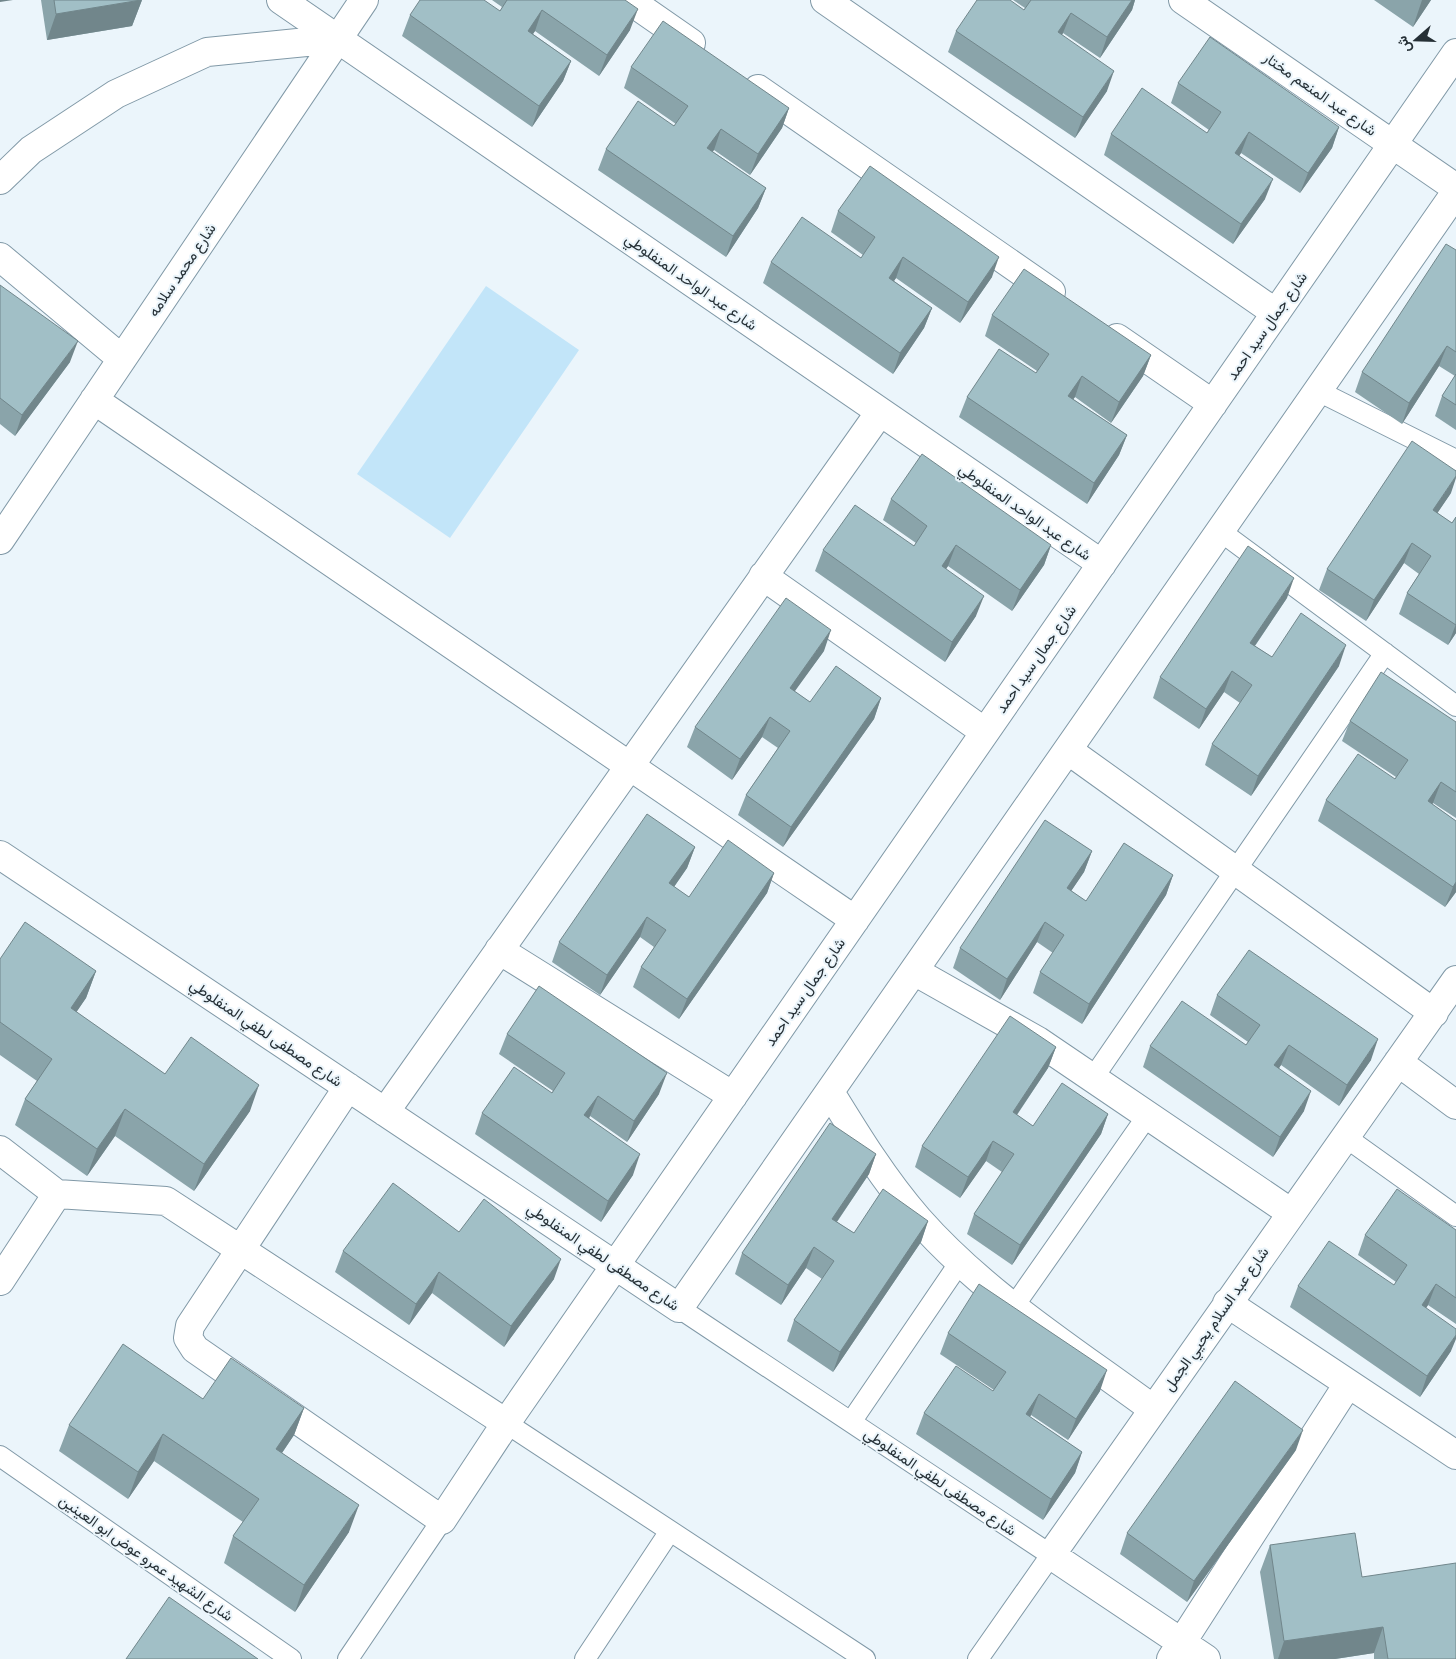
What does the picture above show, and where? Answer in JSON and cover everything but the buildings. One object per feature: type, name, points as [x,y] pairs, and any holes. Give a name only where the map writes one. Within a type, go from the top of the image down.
[{"type":"street","name":"شارع عبد الواحد المنفلوطي","points":[[281,0],[1102,564]]},
{"type":"street","name":"شارع محمد سلامه","points":[[0,540],[364,0]]},
{"type":"street","points":[[629,0],[711,57]]},
{"type":"street","points":[[825,0],[1276,313]]},
{"type":"street","name":"شارع عبد المنعم مختار","points":[[1183,0],[1216,9],[1393,145],[1456,188]]},
{"type":"street","points":[[0,180],[31,150],[116,94],[207,52],[337,39]]},
{"type":"street","name":"شارع جمال سيد احمد","points":[[442,1520],[615,1265],[1456,53]]},
{"type":"street","points":[[736,74],[1073,307]]},
{"type":"street","points":[[679,1308],[1456,192]]},
{"type":"street","points":[[0,257],[122,359]]},
{"type":"street","points":[[1098,324],[1213,404]]},
{"type":"street","points":[[94,400],[855,920]]},
{"type":"street","points":[[385,1112],[880,412]]},
{"type":"street","points":[[763,576],[986,732]]},
{"type":"street","points":[[1069,750],[1434,1012]]},
{"type":"street","name":"شارع مصطفى لطفي المنفلوطي","points":[[0,856],[679,1308]]},
{"type":"street","points":[[499,950],[733,1096]]},
{"type":"street","points":[[914,971],[1038,1041],[1290,1212]]},
{"type":"street","name":"شارع عبد السلام يحيي الجمل","points":[[1051,1555],[1290,1212],[1456,980]]},
{"type":"street","points":[[1398,1062],[1456,1105]]},
{"type":"street","points":[[348,1087],[190,1326],[188,1338],[195,1349],[442,1520]]},
{"type":"street","points":[[830,1092],[868,1154],[918,1219],[960,1262],[1014,1306],[1152,1409]]},
{"type":"street","points":[[0,1150],[57,1194],[166,1201],[506,1423]]},
{"type":"street","points":[[0,1281],[57,1194]]},
{"type":"street","points":[[1227,1303],[1456,1454]]},
{"type":"street","points":[[1176,1651],[1348,1384]]},
{"type":"street","name":"شارع مصطفى لطفي المنفلوطي","points":[[1051,1555],[1176,1651],[1206,1659]]},
{"type":"lane","points":[[1318,391],[1456,460]]},
{"type":"lane","points":[[1220,531],[1456,706]]},
{"type":"lane","points":[[1093,1078],[1234,870],[1385,653]]},
{"type":"lane","points":[[1014,1306],[1148,1115]]},
{"type":"lane","points":[[1344,1136],[1456,1216]]},
{"type":"lane","points":[[851,1422],[960,1262]]},
{"type":"lane","name":"شارع مصطفى لطفي المنفلوطي","points":[[679,1308],[1051,1555]]},
{"type":"lane","points":[[506,1423],[865,1659]]},
{"type":"lane","name":"شارع الشهيد عمرو عوض ابو العينين","points":[[0,1456],[291,1659]]},
{"type":"lane","points":[[348,1659],[442,1520]]},
{"type":"lane","points":[[585,1659],[670,1531]]},
{"type":"lane","name":"شارع عبد السلام يحيي الجمل","points":[[978,1659],[1051,1555]]},
{"type":"shaded area","points":[[486,286],[579,350],[450,538],[357,474]]}]
